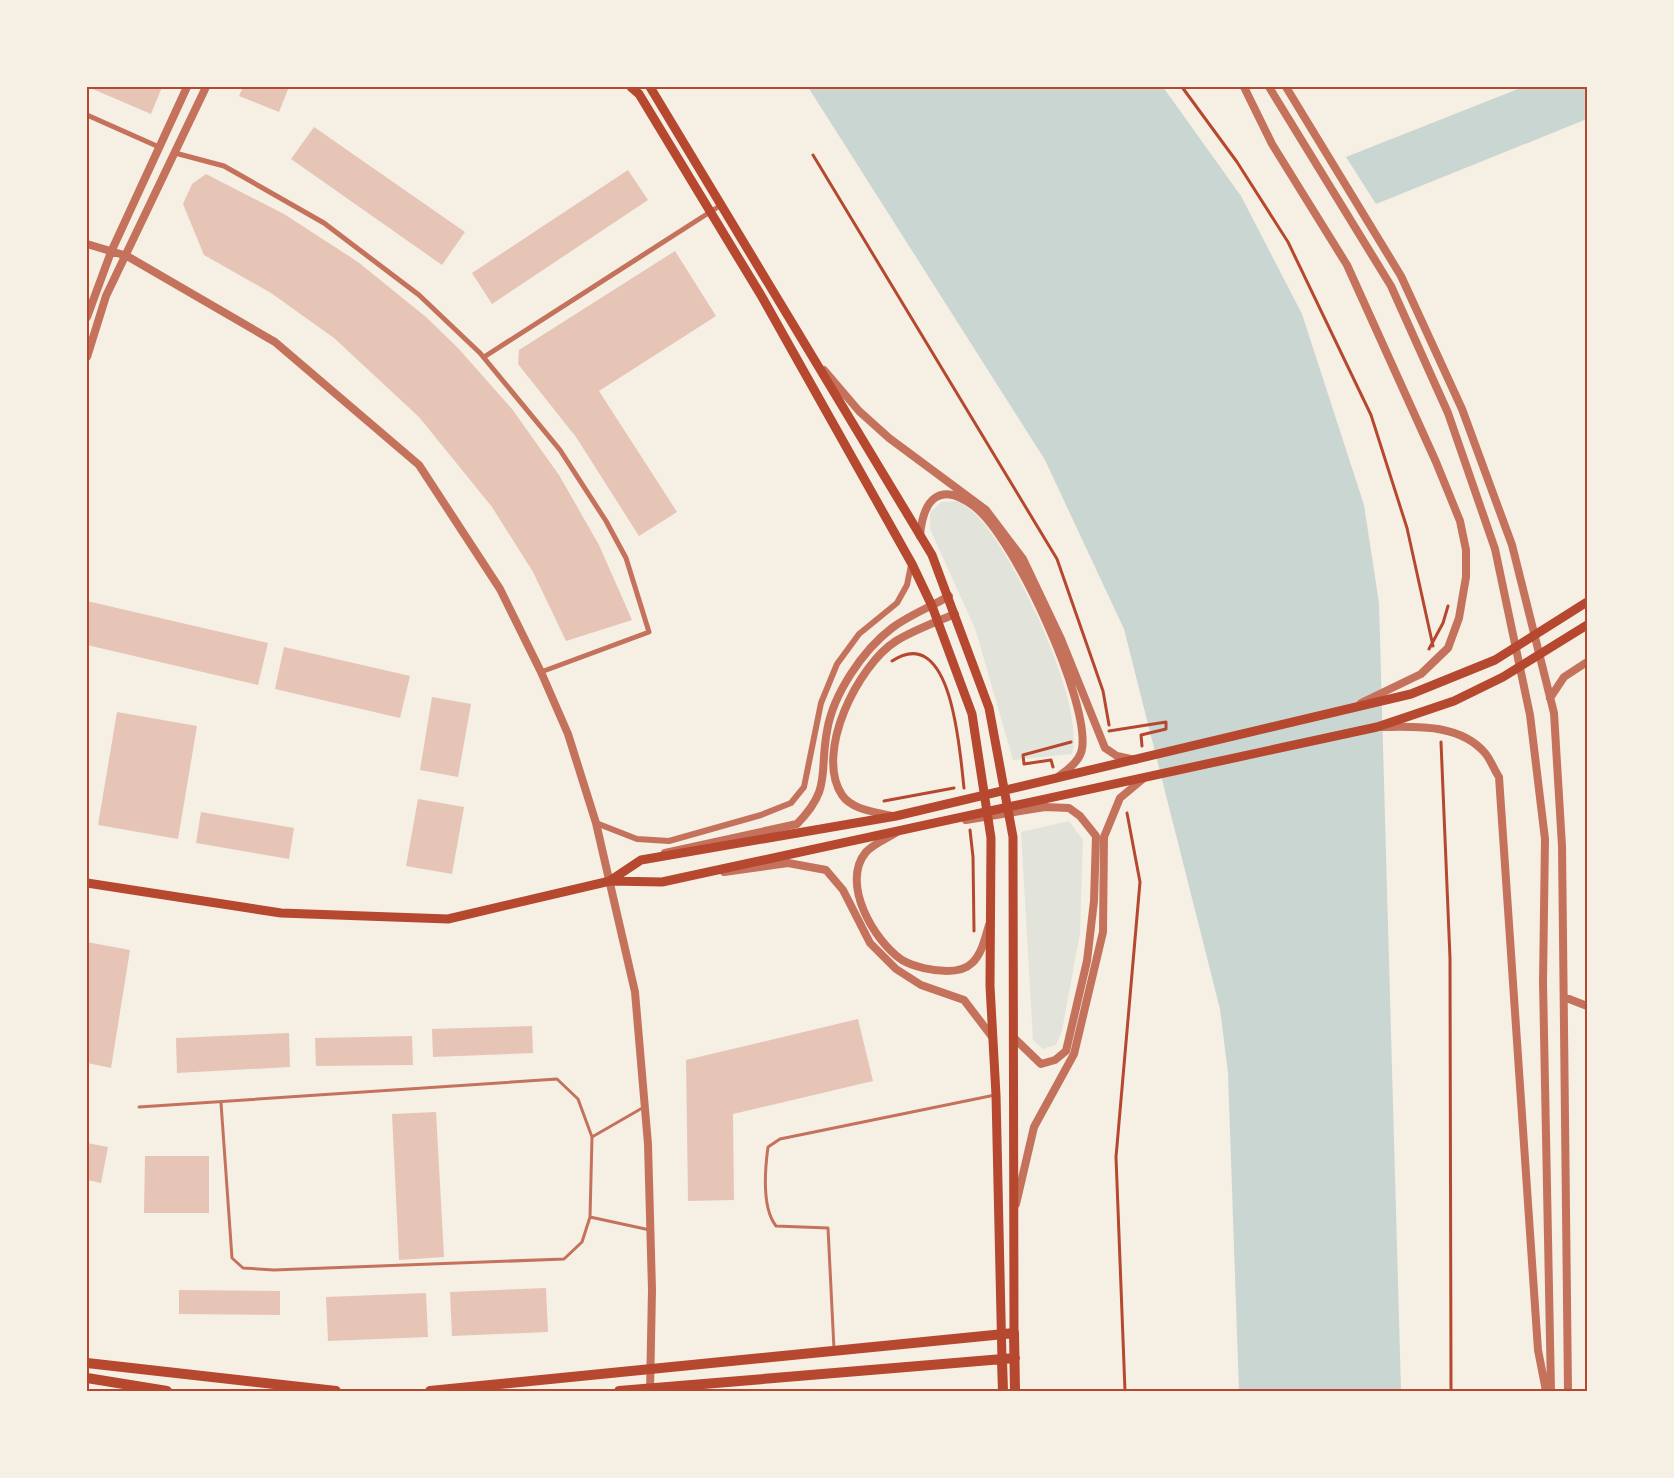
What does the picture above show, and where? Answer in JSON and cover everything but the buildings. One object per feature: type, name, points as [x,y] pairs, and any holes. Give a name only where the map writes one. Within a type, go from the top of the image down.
[{"type":"highway","points":[[430,1391],[1014,1333],[1015,1391]]},
{"type":"highway","points":[[619,1391],[1002,1361],[1015,1358]]},
{"type":"highway","points":[[1002,1361],[1003,1391]]},
{"type":"highway","points":[[87,1363],[336,1391]]},
{"type":"highway","points":[[87,1378],[129,1388],[167,1391]]},
{"type":"main road","points":[[631,87],[639,94],[711,212],[912,564],[932,606],[972,714],[991,838],[993,1038],[1002,1361]]},
{"type":"main road","points":[[650,87],[932,555],[949,596],[988,708],[1012,837],[1014,1333]]},
{"type":"main road","points":[[610,880],[641,860],[896,816],[1411,694],[1496,660],[1587,602]]},
{"type":"main road","points":[[87,883],[281,913],[448,919],[610,880],[662,882],[1377,727],[1454,701],[1484,687],[1550,650],[1587,625]]},
{"type":"street","points":[[87,317],[111,252],[187,87]]},
{"type":"street","points":[[87,357],[105,296],[127,256],[206,87]]},
{"type":"street","points":[[1244,87],[1272,144],[1347,265],[1436,462],[1460,521],[1466,550],[1466,577],[1459,618],[1448,648],[1421,674],[1344,710]]},
{"type":"street","points":[[1269,87],[1391,286],[1448,413],[1495,549],[1530,715],[1545,839],[1543,982],[1551,1391]]},
{"type":"street","points":[[1286,87],[1401,276],[1462,409],[1512,544],[1554,713],[1562,846],[1568,1391]]},
{"type":"street","points":[[87,115],[159,147]]},
{"type":"street","points":[[175,153],[224,166],[324,223],[419,295],[484,357],[561,450],[606,521],[626,558],[650,632],[541,672]]},
{"type":"street","points":[[484,357],[720,205]]},
{"type":"street","points":[[87,244],[127,256],[275,342],[419,465],[500,589],[541,672],[568,734],[596,823],[635,992],[645,1107],[651,1230],[650,1390]]},
{"type":"street","points":[[808,352],[859,411],[889,438],[986,510],[1023,559],[1058,645],[1084,730],[1082,752],[1072,767],[1053,780]]},
{"type":"street","points":[[920,536],[922,515],[928,502],[941,495],[956,495],[977,508],[1034,587],[1105,748],[1117,756],[1135,760]]},
{"type":"street","points":[[596,823],[637,839],[669,841],[761,815],[790,803],[804,787],[820,703],[837,664],[859,634],[897,603],[907,585],[912,564]]},
{"type":"street","points":[[641,860],[673,850],[797,824],[809,811],[821,790],[827,730],[842,689],[855,667],[892,628],[949,596]]},
{"type":"street","points":[[896,816],[859,808],[843,796],[834,773],[837,729],[852,691],[866,668],[895,641],[955,614]]},
{"type":"street","points":[[1550,698],[1564,677],[1587,662]]},
{"type":"street","points":[[1377,727],[1448,730],[1470,740],[1485,753],[1499,777],[1538,1338],[1546,1391]]},
{"type":"street","points":[[1015,1208],[1034,1127],[1070,1052],[1103,932],[1104,837],[1120,798],[1144,778]]},
{"type":"street","points":[[991,920],[979,955],[971,965],[959,971],[934,971],[903,960],[879,937],[857,897],[857,871],[866,852],[899,831],[1045,807],[1069,808],[1080,816],[1096,836],[1094,901],[1087,961],[1070,1052]]},
{"type":"street","points":[[662,882],[788,863],[826,870],[843,890],[870,943],[896,969],[921,985],[964,1000],[993,1038]]},
{"type":"street","points":[[1564,997],[1587,1006]]},
{"type":"street","points":[[1013,1037],[1041,1064],[1070,1052]]},
{"type":"lane","points":[[139,1107],[557,1079],[579,1099],[592,1137],[590,1217],[582,1242],[564,1259],[274,1270],[243,1268],[232,1258],[221,1103]]},
{"type":"lane","points":[[834,1351],[828,1228],[776,1226],[769,1217],[766,1161],[768,1147],[780,1139],[996,1095]]},
{"type":"lane","points":[[592,1137],[645,1107]]},
{"type":"lane","points":[[590,1217],[651,1230]]},
{"type":"path","points":[[813,154],[1057,559],[1103,691],[1112,741],[1104,733]]},
{"type":"path","points":[[1424,657],[1443,623],[1449,603]]},
{"type":"path","points":[[884,666],[899,656],[911,653],[927,656],[938,668],[953,707],[966,799]]},
{"type":"path","points":[[1135,748],[1153,744]]},
{"type":"path","points":[[880,802],[891,801]]},
{"type":"path","points":[[1125,1391],[1116,1157],[1140,882],[1126,812]]},
{"type":"path","points":[[969,822],[973,857],[974,938]]},
{"type":"shaded area","points":[[808,87],[1163,87],[1241,196],[1302,314],[1364,505],[1379,603],[1401,1391],[1239,1391],[1228,1073],[1220,1009],[1124,629],[1045,460]]},
{"type":"shaded area","points":[[1523,87],[1587,87],[1587,119],[1376,204],[1346,157]]},
{"type":"shaded area","points":[[959,501],[978,516],[995,538],[1028,597],[1044,632],[1068,702],[1074,731],[1072,754],[1013,760],[976,631],[930,529],[930,513],[941,502]]},
{"type":"shaded area","points":[[1069,821],[1083,840],[1080,933],[1062,1031],[1056,1045],[1043,1049],[1033,1040],[1021,832]]}]
